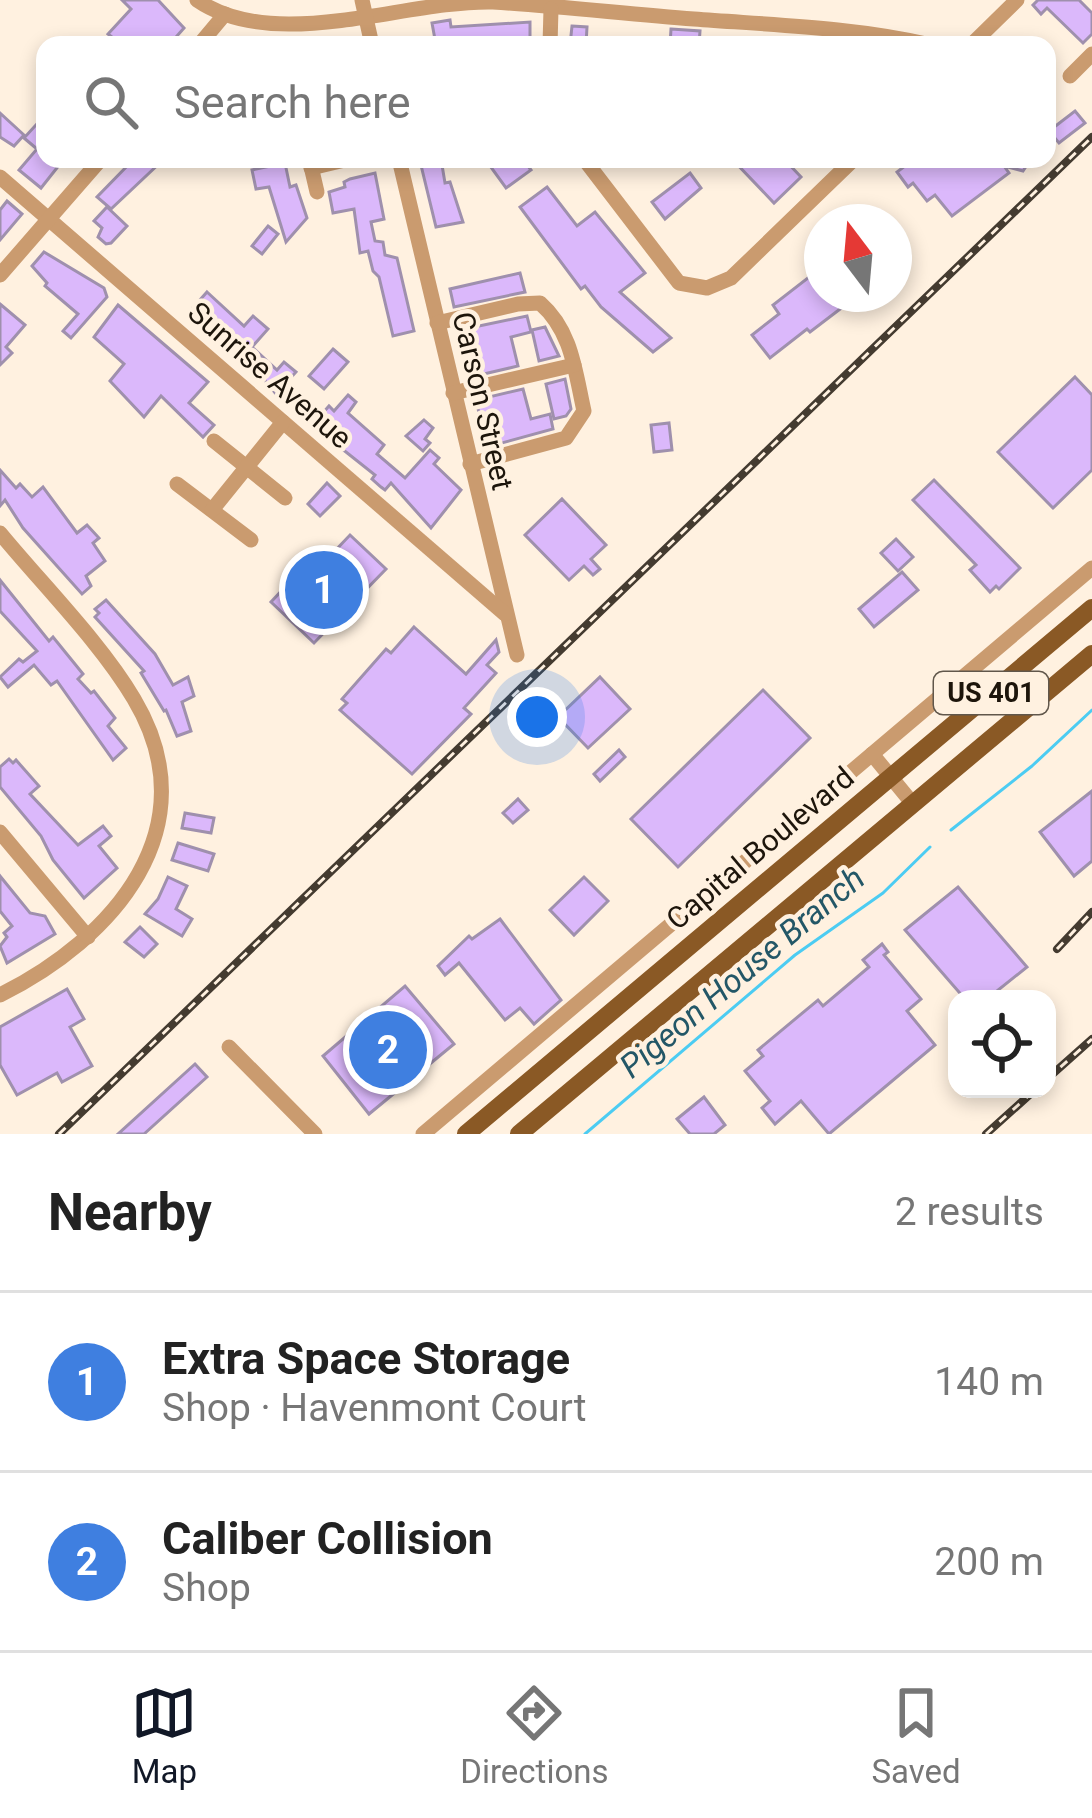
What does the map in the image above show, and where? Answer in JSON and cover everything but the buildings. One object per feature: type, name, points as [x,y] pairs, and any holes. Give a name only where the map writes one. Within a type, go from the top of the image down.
[{"type":"main road","name":"Capital Boulevard","points":[[466,1134],[1092,608]]},
{"type":"main road","name":"US 401","points":[[519,1134],[1092,654]]},
{"type":"street","points":[[197,0],[226,14],[280,24],[323,23],[363,8],[491,2],[869,36]]},
{"type":"street","points":[[979,36],[1017,0]]},
{"type":"street","points":[[550,36],[551,9]]},
{"type":"street","points":[[207,36],[226,14]]},
{"type":"street","points":[[1070,76],[1092,54]]},
{"type":"street","points":[[0,275],[93,168]]},
{"type":"street","points":[[311,168],[317,192]]},
{"type":"street","name":"Carson Street","points":[[401,168],[517,655]]},
{"type":"street","points":[[591,168],[679,283],[707,288],[731,278],[845,168]]},
{"type":"street","name":"Sunrise Avenue","points":[[0,177],[505,614]]},
{"type":"street","points":[[437,323],[540,303],[556,317],[574,365],[584,411],[566,439],[470,464]]},
{"type":"street","points":[[453,393],[574,365]]},
{"type":"street","points":[[212,510],[283,422]]},
{"type":"street","points":[[214,441],[286,498]]},
{"type":"street","points":[[177,484],[251,540]]},
{"type":"street","points":[[0,533],[136,702],[157,754],[160,782],[154,846],[140,877],[88,938],[35,978],[0,995]]},
{"type":"street","points":[[424,1134],[1092,568]]},
{"type":"street","points":[[872,754],[913,804]]},
{"type":"street","points":[[0,832],[88,938]]},
{"type":"street","points":[[229,1047],[314,1134]]},
{"type":"waterway","name":"Pigeon House Branch","points":[[951,830],[1032,766],[1092,710]]},
{"type":"waterway","name":"Pigeon House Branch","points":[[585,1134],[795,955],[883,893],[930,847]]},
{"type":"railway","points":[[59,1134],[1092,137]]},
{"type":"railway","points":[[1057,949],[1092,912]]},
{"type":"railway","points":[[1056,1071],[1092,1039]]},
{"type":"railway","points":[[986,1134],[1026,1098]]},
{"type":"place","name":"Extra Space Storage","points":[[324,590]]},
{"type":"place","name":"Caliber Collision","points":[[388,1050]]}]
